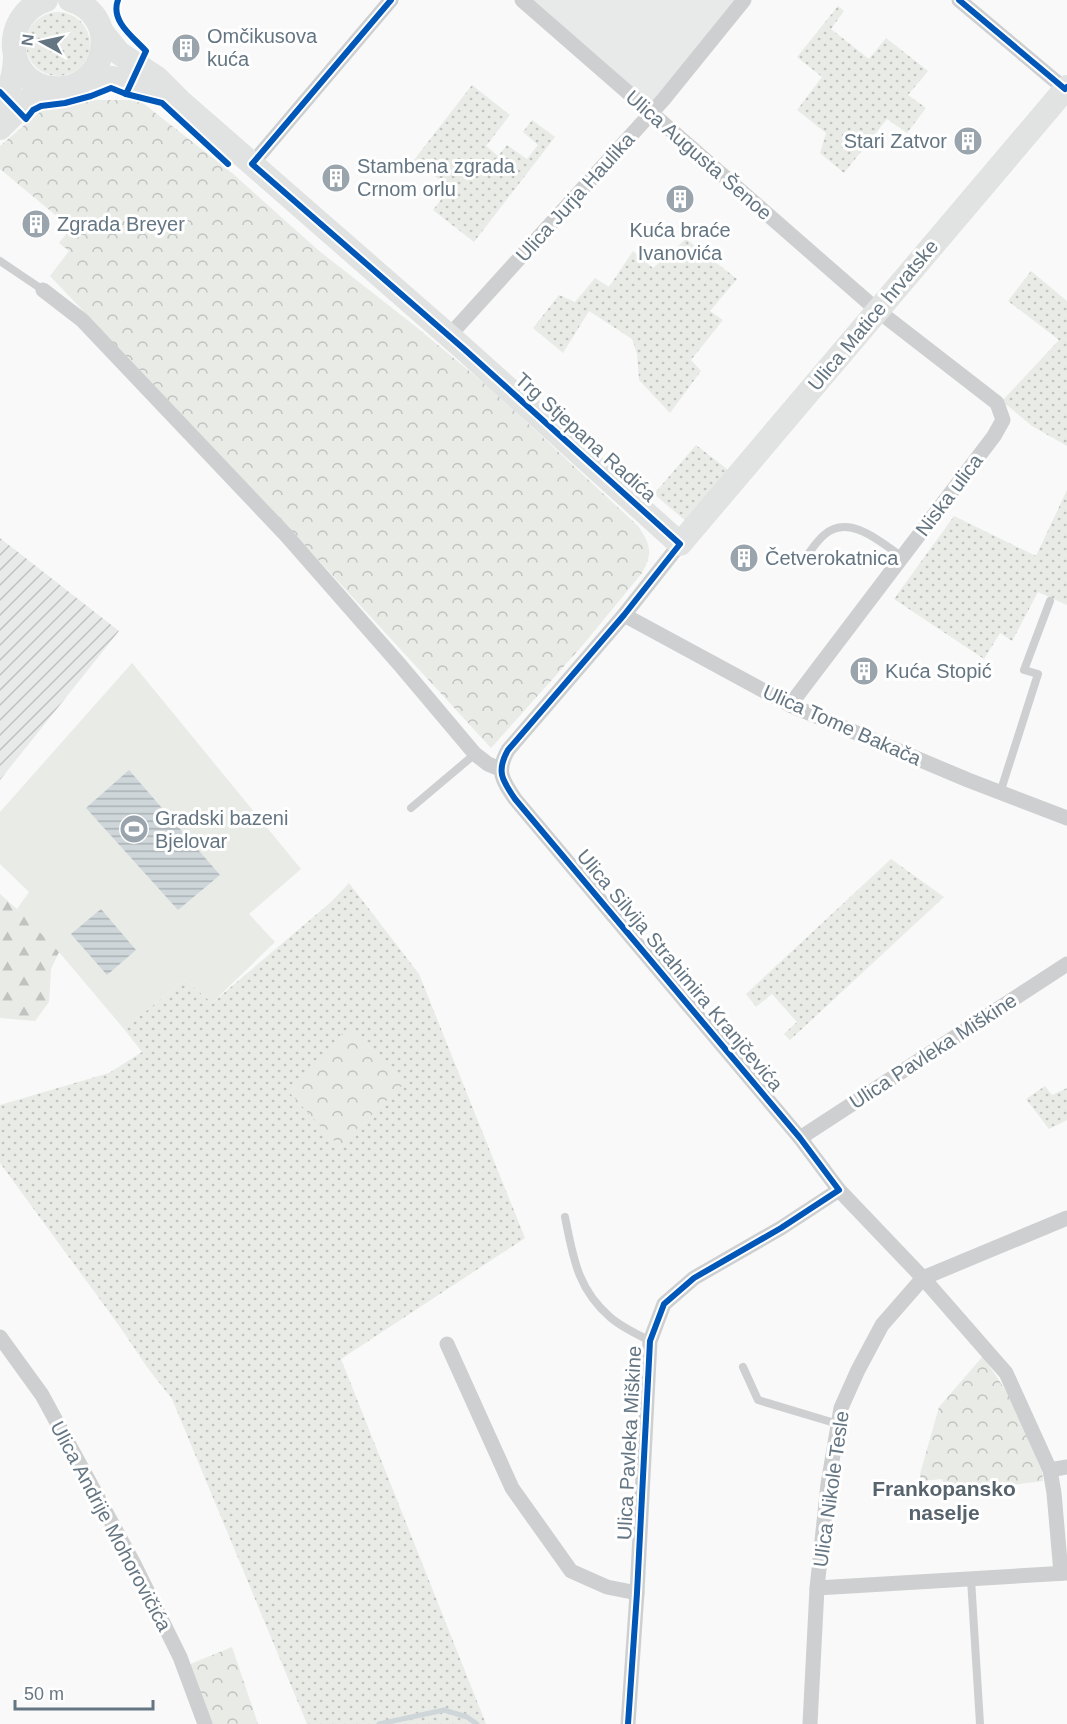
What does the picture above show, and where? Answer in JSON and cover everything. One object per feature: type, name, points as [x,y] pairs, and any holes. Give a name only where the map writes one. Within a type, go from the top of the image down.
[{"type":"main road","points":[[0,103],[14,75],[14,32],[20,10],[28,10],[46,0]]},
{"type":"main road","points":[[87,78],[96,68],[103,44],[90,11]]},
{"type":"main road","name":"Trg Stjepana Radića","points":[[90,11],[119,53],[157,78],[180,101],[449,336],[680,544]]},
{"type":"main road","points":[[15,58],[21,70],[30,79],[52,88]]},
{"type":"main road","name":"Trg Stjepana Radića","points":[[0,128],[29,99],[52,88],[71,86],[87,78],[115,77],[132,81],[180,101]]},
{"type":"main road","name":"Ulica Matice hrvatske","points":[[680,544],[1066,88]]},
{"type":"street","points":[[252,164],[391,0]]},
{"type":"street","name":"Ulica Jurja Haulika","points":[[449,336],[651,114],[744,0]]},
{"type":"street","points":[[959,0],[1066,88]]},
{"type":"street","name":"Ulica Augusta Šenoe","points":[[528,2],[651,114],[877,310]]},
{"type":"street","points":[[43,290],[82,320],[281,529],[475,754],[488,764],[500,769],[508,750],[624,615],[680,544]]},
{"type":"street","name":"Niska ulica","points":[[790,705],[1004,420],[997,403],[877,310]]},
{"type":"street","name":"Ulica Tome Bakača","points":[[624,615],[790,705],[1067,819]]},
{"type":"street","name":"Ulica Silvija Strahimira Kranjčevića","points":[[500,769],[504,783],[515,799],[800,1138],[839,1190],[923,1278],[1006,1373],[1050,1470],[1064,1573]]},
{"type":"street","name":"Ulica Pavleka Miškine","points":[[800,1138],[1067,964]]},
{"type":"street","name":"Ulica Pavleka Miškine","points":[[628,1724],[650,1341],[664,1304],[694,1278],[781,1228],[839,1190]]},
{"type":"street","points":[[923,1278],[1067,1218]]},
{"type":"street","name":"Ulica Nikole Tesle","points":[[810,1724],[817,1588],[828,1484],[841,1408],[882,1325],[923,1278]]},
{"type":"street","name":"Ulica Andrije Mohorovičića","points":[[0,1337],[42,1395],[134,1564],[180,1658],[205,1724]]},
{"type":"street","points":[[447,1344],[512,1488],[572,1571],[607,1587],[637,1593]]},
{"type":"street","points":[[1050,1470],[1067,1467]]},
{"type":"street","points":[[817,1588],[1064,1573]]},
{"type":"lane","points":[[0,261],[43,290]]},
{"type":"lane","points":[[806,557],[825,534],[842,526],[867,532],[902,557]]},
{"type":"lane","points":[[1000,793],[1038,674],[1024,670],[1050,601]]},
{"type":"lane","points":[[411,808],[475,754]]},
{"type":"lane","points":[[565,1217],[576,1270],[590,1298],[611,1318],[650,1341]]},
{"type":"lane","points":[[743,1367],[758,1400],[838,1424]]},
{"type":"lane","points":[[971,1579],[980,1724]]},
{"type":"shaded area","points":[[522,0],[744,0],[651,114]]},
{"type":"shaded area","points":[[0,538],[119,631],[0,780]]},
{"type":"shaded area","points":[[129,770],[220,875],[178,910],[86,808]]},
{"type":"shaded area","points":[[101,909],[136,950],[107,975],[71,934]]},
{"type":"green space","points":[[838,6],[844,11],[831,29],[869,59],[886,38],[928,71],[908,95],[926,108],[907,133],[887,119],[844,173],[820,153],[826,133],[797,110],[822,77],[797,57]]},
{"type":"green space","points":[[52,12],[64,12],[81,21],[88,32],[90,44],[88,56],[81,67],[64,76],[52,76],[40,71],[31,62],[26,50],[26,38],[31,26],[40,17]]},
{"type":"green space","points":[[472,85],[510,115],[486,146],[498,156],[507,145],[527,159],[538,145],[523,132],[532,120],[555,137],[474,242],[433,210],[450,188],[414,160]]},
{"type":"green space","points":[[96,100],[139,100],[232,173],[318,250],[491,389],[638,526],[649,549],[648,560],[642,573],[582,646],[491,748],[279,517],[50,276],[69,251],[59,243],[71,228],[0,169],[0,146],[42,110]]},
{"type":"green space","points":[[686,239],[737,279],[710,311],[723,320],[691,360],[701,371],[670,413],[639,380],[637,354],[632,339],[589,311],[563,353],[533,328],[559,295],[575,302],[595,278],[609,287],[633,251],[653,268]]},
{"type":"green space","points":[[1031,271],[1067,301],[1067,446],[1032,426],[1002,401],[1059,340],[1008,301]]},
{"type":"green space","points":[[696,445],[731,472],[694,528],[654,494]]},
{"type":"green space","points":[[1067,490],[1067,605],[1038,592],[1012,641],[1000,633],[984,659],[894,599],[954,516],[1036,556]]},
{"type":"green space","name":"Gradski bazeni Bjelovar","points":[[132,663],[301,869],[249,914],[275,942],[212,1003],[185,979],[124,1029],[59,952],[17,909],[29,892],[0,864],[0,812]]},
{"type":"green space","points":[[891,859],[944,897],[790,1040],[784,1034],[797,1022],[772,994],[756,1007],[746,994]]},
{"type":"green space","points":[[349,883],[419,974],[525,1238],[341,1359],[486,1724],[307,1724],[172,1399],[0,1163],[0,1105],[109,1073],[142,1052],[124,1029],[185,979],[212,1003],[331,902]]},
{"type":"green space","points":[[0,894],[37,927],[59,952],[51,969],[49,1002],[35,1021],[0,1018]]},
{"type":"green space","points":[[349,1027],[404,1084],[339,1146],[287,1090]]},
{"type":"green space","points":[[1045,1086],[1052,1095],[1067,1088],[1067,1120],[1049,1129],[1026,1099]]},
{"type":"green space","points":[[983,1356],[1023,1417],[1041,1456],[1043,1481],[945,1494],[942,1479],[921,1481],[920,1474],[939,1407]]},
{"type":"green space","points":[[232,1647],[258,1724],[205,1724],[183,1667]]},
{"type":"waterway","points":[[379,1724],[444,1710],[467,1717],[477,1724]]},
{"type":"cycle path","points":[[0,92],[26,119],[33,110],[41,106],[65,103],[111,88],[126,94],[146,51],[120,22],[116,8],[118,0]]},
{"type":"cycle path","points":[[391,0],[252,164],[464,349],[680,544],[624,615],[508,750],[502,764],[502,775],[515,799],[800,1138],[839,1190],[781,1228],[694,1278],[664,1304],[650,1341],[628,1724]]},
{"type":"cycle path","points":[[959,0],[1065,89],[1067,87]]},
{"type":"cycle path","points":[[126,94],[162,103],[228,164]]},
{"type":"place","name":"Omčikusova kuća","points":[[186,48]]},
{"type":"place","name":"Stari Zatvor","points":[[968,141]]},
{"type":"place","name":"Stambena zgrada Crnom orlu","points":[[336,178]]},
{"type":"place","name":"Kuća braće Ivanovića","points":[[680,199]]},
{"type":"place","name":"Zgrada Breyer","points":[[36,224]]},
{"type":"place","name":"Četverokatnica","points":[[744,558]]},
{"type":"place","name":"Kuća Stopić","points":[[864,671]]},
{"type":"place","name":"Gradski bazeni Bjelovar","points":[[134,829]]},
{"type":"district","name":"Frankopansko naselje","points":[[944,1501]]}]
